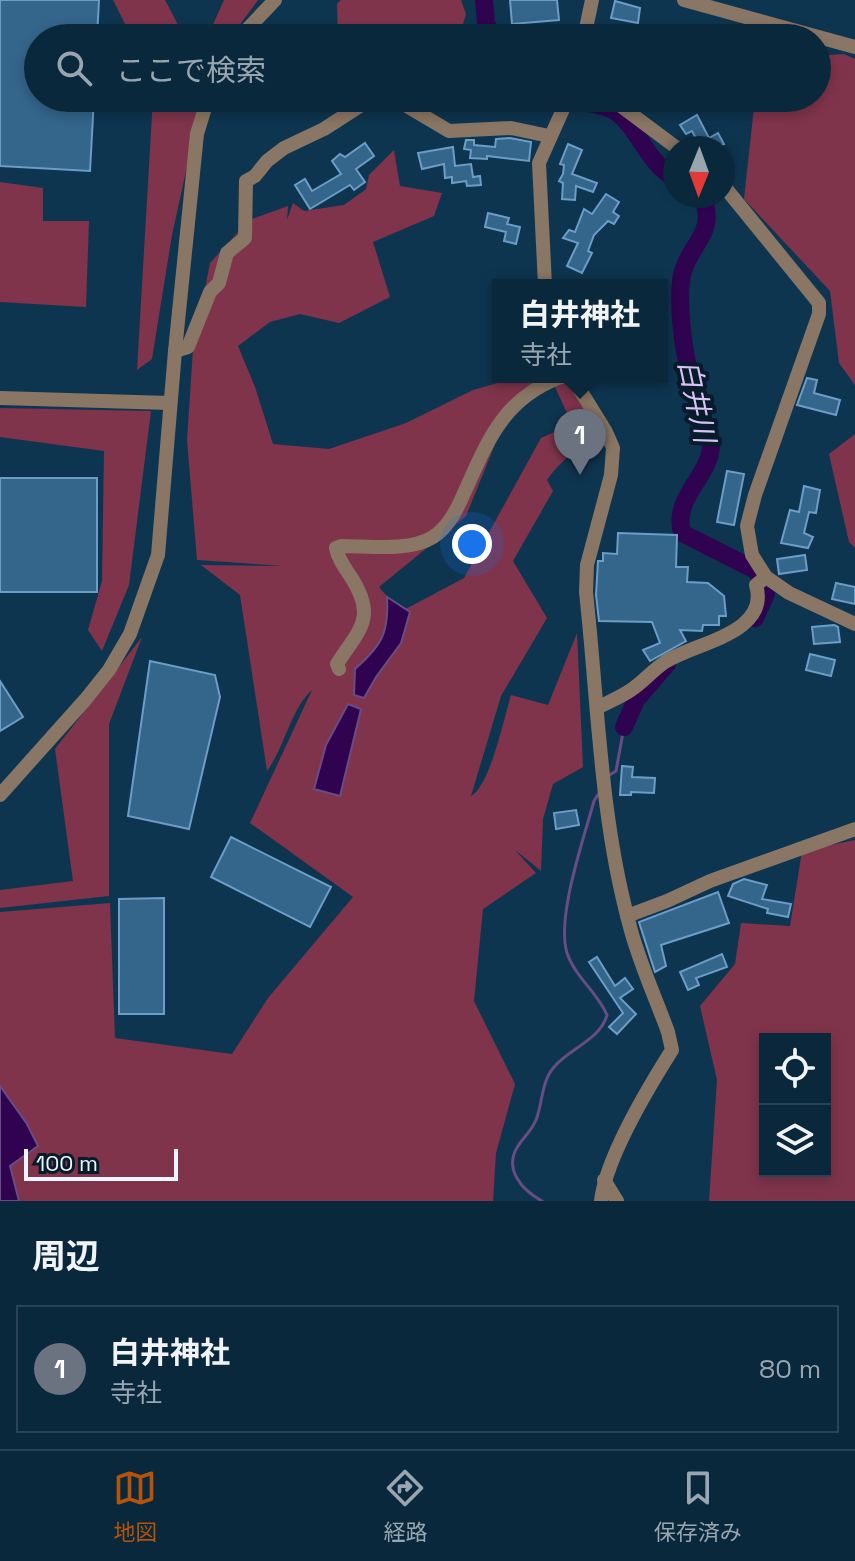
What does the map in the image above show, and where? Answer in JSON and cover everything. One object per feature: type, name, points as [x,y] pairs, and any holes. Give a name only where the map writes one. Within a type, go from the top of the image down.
[{"type":"street","points":[[252,24],[275,0]]},
{"type":"street","points":[[587,24],[592,0]]},
{"type":"street","points":[[684,0],[771,24]]},
{"type":"street","points":[[831,40],[855,47]]},
{"type":"street","points":[[0,795],[109,670],[130,634],[158,555],[197,134],[204,112]]},
{"type":"street","points":[[175,351],[188,347],[210,292],[219,283],[227,253],[245,238],[246,181],[284,148],[350,112]]},
{"type":"street","points":[[417,112],[449,131],[511,128],[549,136]]},
{"type":"street","points":[[545,279],[539,163],[562,112]]},
{"type":"street","points":[[629,112],[663,138]]},
{"type":"street","points":[[597,708],[630,691],[666,661],[741,628],[753,613],[759,595],[761,581],[747,526],[819,314],[819,303],[735,200]]},
{"type":"street","points":[[339,669],[337,664],[362,625],[366,611],[359,590],[337,556],[336,548],[414,545],[434,537],[459,504],[490,435],[501,419],[518,402],[551,383]]},
{"type":"street","points":[[576,383],[613,448],[611,475],[587,565],[586,592],[613,847],[627,916],[672,1050],[649,1086],[604,1180],[601,1201]]},
{"type":"street","points":[[0,398],[170,403]]},
{"type":"street","points":[[761,581],[855,624]]},
{"type":"street","points":[[627,916],[724,875],[855,829]]},
{"type":"street","points":[[604,1180],[617,1201]]},
{"type":"shaded area","points":[[113,0],[165,0],[178,24],[125,24]]},
{"type":"shaded area","points":[[224,0],[258,0],[240,24],[213,24]]},
{"type":"shaded area","points":[[341,0],[461,0],[466,14],[463,24],[338,24],[337,4]]},
{"type":"shaded area","points":[[844,54],[855,59],[855,385],[839,363],[830,291],[744,199],[753,112],[831,112],[831,55]]},
{"type":"shaded area","points":[[152,112],[199,112],[172,235],[152,359],[137,370]]},
{"type":"shaded area","points":[[394,150],[400,186],[442,193],[434,216],[373,242],[390,297],[339,323],[300,314],[270,322],[238,346],[273,444],[329,449],[406,423],[473,390],[498,383],[533,383],[539,387],[502,427],[466,516],[379,587],[400,612],[464,578],[541,438],[572,424],[555,387],[560,383],[569,383],[601,435],[582,437],[547,480],[553,491],[513,561],[547,618],[501,696],[471,796],[478,790],[490,766],[511,695],[548,705],[577,633],[583,767],[553,784],[543,819],[541,871],[514,849],[536,873],[483,909],[474,1001],[515,1084],[496,1153],[493,1201],[0,1201],[0,912],[110,903],[115,1038],[232,1054],[268,998],[353,897],[250,823],[312,690],[298,708],[267,771],[240,595],[201,565],[283,566],[197,560],[187,440],[193,349],[210,263],[249,220],[288,206],[287,220],[293,203],[304,211],[344,205],[366,189],[369,175]]},
{"type":"shaded area","points":[[0,182],[43,188],[43,221],[89,221],[86,307],[0,302]]},
{"type":"shaded area","points":[[0,408],[151,411],[129,585],[102,651],[88,630],[102,581],[104,451],[0,437]]},
{"type":"shaded area","points":[[855,434],[855,548],[849,542],[829,454]]},
{"type":"shaded area","points":[[387,597],[410,612],[401,643],[364,698],[354,695],[355,669],[382,638],[387,620]]},
{"type":"shaded area","points":[[142,637],[109,724],[109,896],[0,908],[0,890],[73,881],[55,749]]},
{"type":"shaded area","points":[[348,704],[361,709],[340,796],[314,789],[326,745]]},
{"type":"shaded area","points":[[855,840],[855,1201],[709,1201],[717,1080],[700,1006],[735,964],[741,923],[790,926],[802,851]]},
{"type":"shaded area","points":[[0,1086],[27,1124],[38,1146],[10,1166],[19,1201],[0,1201]]},
{"type":"building","points":[[0,0],[99,0],[98,24],[24,24],[24,112],[93,112],[90,171],[0,166]]},
{"type":"building","points":[[510,0],[557,0],[559,20],[512,24]]},
{"type":"building","points":[[615,1],[640,8],[638,23],[611,18]]},
{"type":"building","points":[[697,115],[708,136],[695,136],[692,131],[686,134],[680,125]]},
{"type":"building","points":[[496,139],[531,142],[529,161],[487,156],[487,159],[470,158],[471,150],[464,149],[466,140],[474,140],[474,145],[495,147]]},
{"type":"building","points":[[365,143],[374,156],[356,169],[365,182],[354,190],[350,185],[310,209],[295,185],[305,179],[312,191],[341,174],[332,161],[340,154],[345,157]]},
{"type":"building","points":[[568,144],[582,150],[572,174],[597,183],[593,192],[576,186],[575,200],[562,199],[563,183],[559,181],[564,165],[560,164]]},
{"type":"building","points":[[453,147],[455,166],[471,164],[473,177],[480,176],[481,185],[467,186],[466,181],[452,183],[452,177],[445,178],[444,164],[422,169],[418,153]]},
{"type":"building","points":[[606,194],[619,202],[613,212],[619,216],[614,224],[608,221],[594,235],[588,251],[592,253],[582,273],[567,266],[578,243],[563,238],[569,230],[575,232],[584,209],[592,214]]},
{"type":"building","points":[[488,213],[509,218],[507,224],[520,227],[516,244],[504,241],[506,232],[485,227]]},
{"type":"building","points":[[807,378],[817,380],[814,393],[840,400],[836,415],[797,405]]},
{"type":"building","points":[[727,471],[744,474],[734,525],[717,522]]},
{"type":"building","points":[[0,478],[97,478],[97,592],[0,592]]},
{"type":"building","points":[[804,486],[820,490],[816,513],[809,512],[804,533],[813,537],[808,548],[781,543],[790,510],[799,512]]},
{"type":"building","points":[[618,533],[677,535],[676,567],[688,567],[687,582],[708,583],[724,596],[726,616],[719,616],[719,625],[703,625],[702,631],[680,630],[686,641],[650,661],[643,650],[660,643],[652,622],[599,621],[596,595],[598,561],[603,561],[603,553],[617,554]]},
{"type":"building","points":[[805,555],[807,570],[779,574],[777,559]]},
{"type":"building","points":[[836,583],[855,587],[855,604],[832,599]]},
{"type":"building","points":[[812,627],[838,627],[840,642],[814,644]]},
{"type":"building","points":[[810,654],[835,660],[831,676],[806,670]]},
{"type":"building","points":[[150,661],[215,675],[220,697],[189,829],[128,816]]},
{"type":"building","points":[[0,681],[23,717],[0,731]]},
{"type":"building","points":[[622,766],[633,767],[632,777],[655,778],[654,793],[620,795]]},
{"type":"building","points":[[576,810],[579,825],[556,829],[554,813]]},
{"type":"building","points":[[231,837],[331,887],[310,927],[211,877]]},
{"type":"building","points":[[744,879],[767,885],[762,899],[791,904],[788,917],[767,913],[768,909],[728,896],[733,884]]},
{"type":"building","points":[[718,892],[729,923],[661,945],[666,966],[655,972],[639,922]]},
{"type":"building","points":[[164,898],[164,1014],[119,1014],[119,899]]},
{"type":"building","points":[[722,954],[727,967],[696,978],[699,985],[688,990],[680,972]]},
{"type":"building","points":[[597,957],[615,986],[625,978],[633,989],[620,998],[636,1014],[617,1034],[609,1027],[623,1013],[589,962]]},
{"type":"waterway","name":"白井川","points":[[484,0],[486,24]]},
{"type":"waterway","name":"白井川","points":[[616,112],[663,169]]},
{"type":"waterway","name":"白井川","points":[[706,208],[705,229],[682,275],[681,312],[688,367],[711,443],[710,455],[687,497],[680,520],[682,533],[757,571],[766,594],[755,618]]},
{"type":"waterway","name":"白井川","points":[[624,727],[636,700],[667,664]]},
{"type":"waterway","points":[[608,776],[616,771],[624,727]]},
{"type":"waterway","points":[[542,1201],[517,1178],[514,1155],[536,1120],[550,1073],[561,1060],[598,1031],[607,1015],[571,962],[565,938],[565,919],[573,877],[594,801],[599,793]]},
{"type":"place","name":"白井神社","points":[[580,475]]}]
